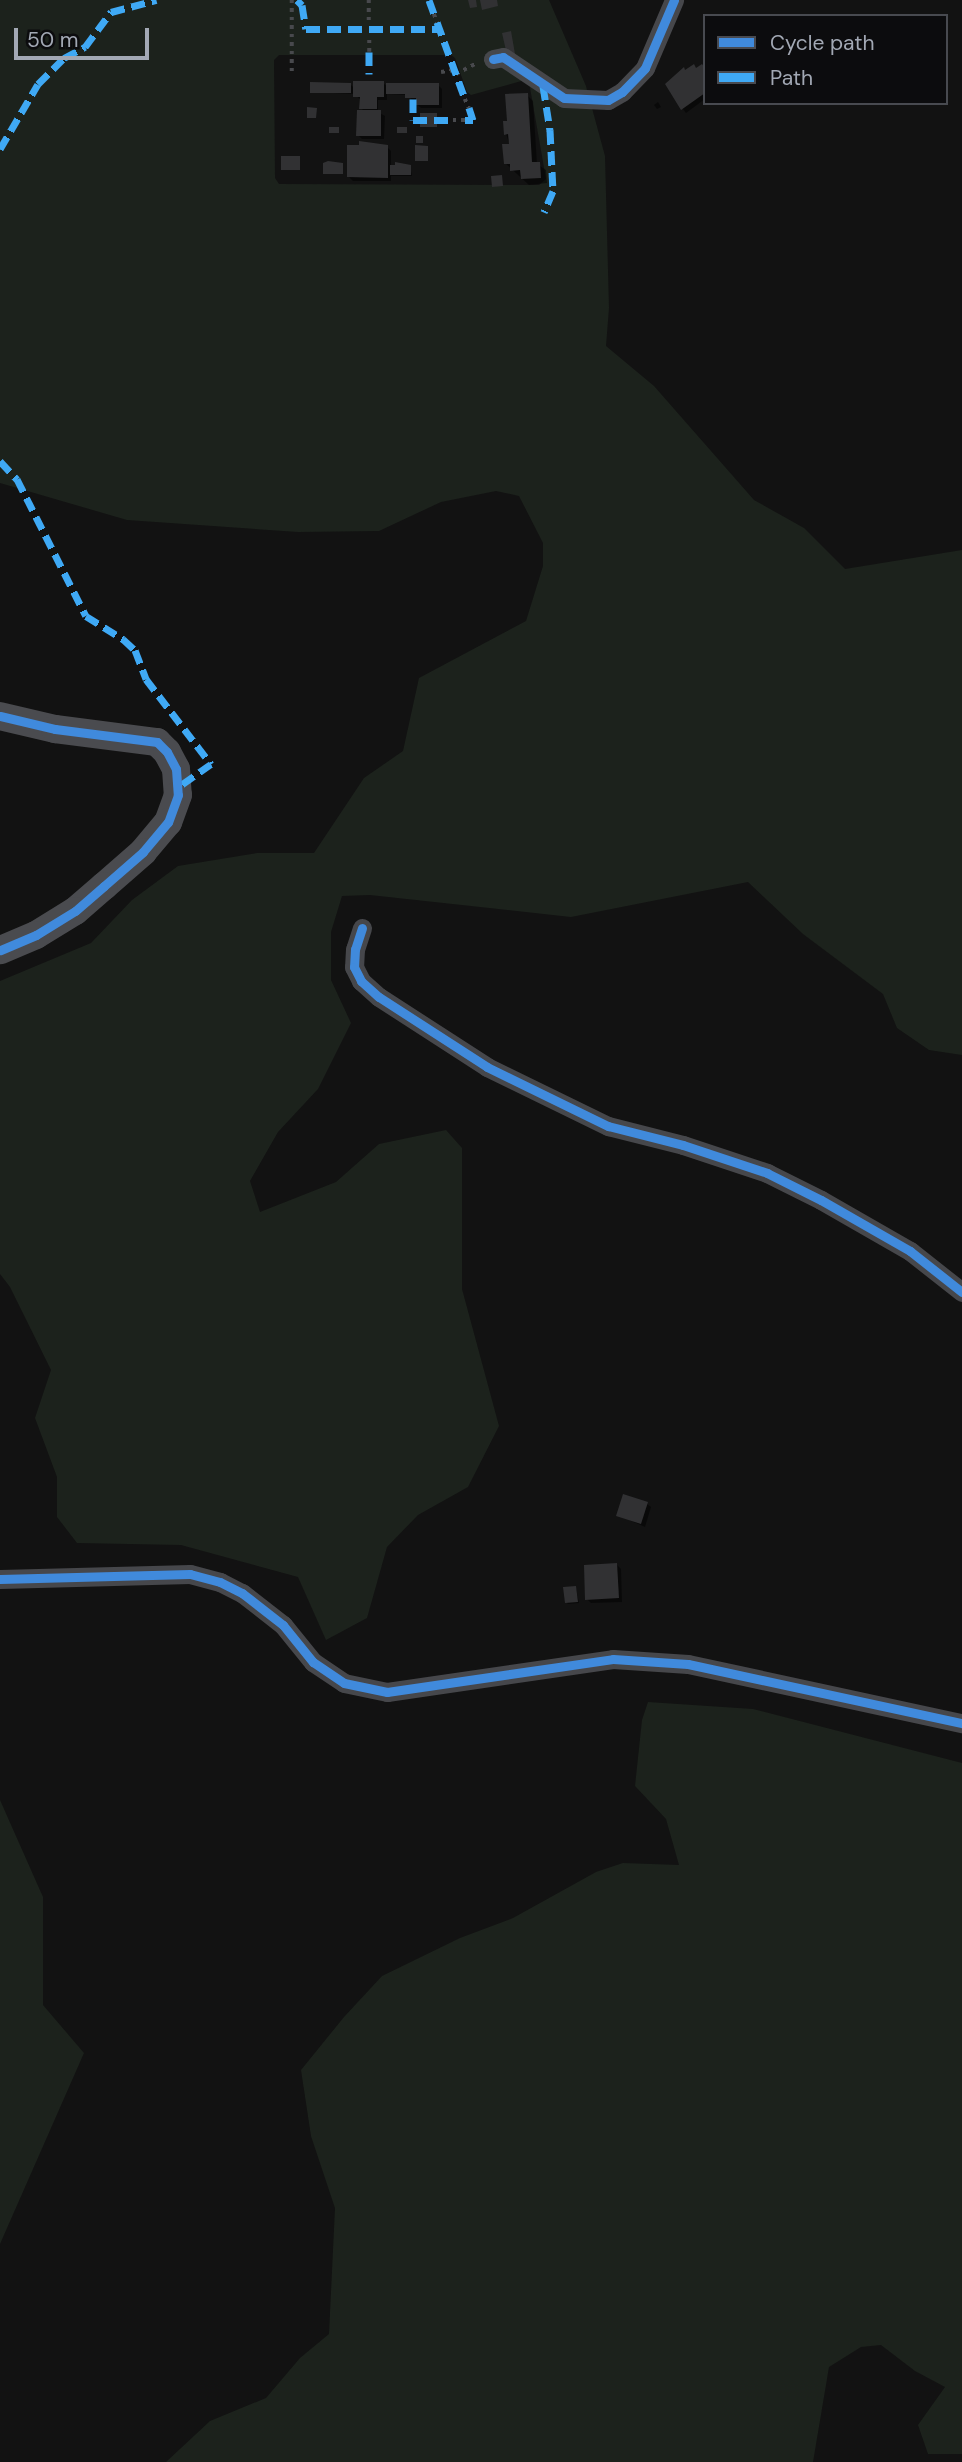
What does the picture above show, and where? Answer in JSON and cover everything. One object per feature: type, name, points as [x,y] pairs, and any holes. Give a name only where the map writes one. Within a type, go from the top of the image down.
[{"type":"street","points":[[493,59],[503,57],[564,97],[608,100],[622,92],[645,68],[674,0]]},
{"type":"street","points":[[0,716],[55,729],[157,742],[167,752],[176,769],[178,794],[168,822],[143,852],[75,911],[46,929],[0,950]]},
{"type":"street","points":[[362,928],[355,949],[354,967],[360,981],[379,997],[488,1067],[608,1126],[682,1145],[767,1173],[821,1200],[910,1251],[962,1292]]},
{"type":"street","points":[[0,1579],[190,1573],[220,1582],[242,1593],[283,1625],[313,1662],[344,1683],[387,1692],[425,1689],[542,1668],[613,1659],[688,1664],[962,1723]]},
{"type":"path","points":[[292,0],[292,74]]},
{"type":"path","points":[[369,0],[369,24]]},
{"type":"path","points":[[434,14],[437,22]]},
{"type":"path","points":[[369,37],[369,52]]},
{"type":"path","points":[[441,72],[454,70]]},
{"type":"path","points":[[465,99],[469,108]]},
{"type":"path","points":[[453,120],[465,120]]},
{"type":"shaded area","points":[[0,0],[549,0],[586,86],[605,156],[609,308],[606,346],[654,386],[754,500],[804,528],[845,569],[962,550],[962,1055],[929,1050],[897,1028],[883,994],[803,934],[748,882],[571,917],[370,895],[342,896],[331,932],[331,980],[351,1023],[318,1089],[278,1132],[250,1181],[260,1212],[336,1182],[379,1144],[446,1130],[462,1148],[462,1289],[499,1426],[468,1487],[418,1515],[387,1547],[367,1618],[326,1640],[298,1577],[181,1545],[77,1543],[57,1517],[57,1477],[35,1418],[51,1370],[10,1287],[0,1274],[0,981],[91,943],[132,900],[178,866],[257,853],[314,853],[364,778],[403,751],[419,678],[526,621],[543,566],[543,543],[519,496],[496,491],[441,502],[379,531],[298,532],[127,520],[0,483]],"holes":[[[279,55],[451,55],[455,58],[467,92],[471,95],[525,80],[529,82],[546,179],[539,185],[279,184],[275,178],[274,60]]]},
{"type":"shaded area","points":[[648,1702],[753,1709],[962,1763],[962,2454],[928,2454],[918,2425],[945,2387],[915,2371],[881,2345],[861,2347],[829,2367],[813,2462],[166,2462],[210,2421],[266,2398],[300,2358],[329,2334],[335,2208],[311,2136],[301,2070],[344,2017],[382,1976],[460,1938],[513,1918],[596,1872],[623,1863],[679,1865],[666,1819],[635,1786],[642,1720]]},
{"type":"shaded area","points":[[0,1800],[43,1897],[43,2005],[84,2053],[0,2244]]},
{"type":"building","points":[[468,0],[476,0],[477,7],[470,8]]},
{"type":"building","points":[[480,0],[497,0],[498,6],[482,10]]},
{"type":"building","points":[[511,31],[515,54],[507,55],[502,33]]},
{"type":"building","points":[[694,64],[696,68],[703,65],[703,94],[681,110],[665,84],[684,67],[685,70]]},
{"type":"building","points":[[353,81],[384,81],[384,97],[377,97],[377,109],[359,109],[360,97],[353,97]]},
{"type":"building","points":[[310,82],[351,83],[351,93],[310,93]]},
{"type":"building","points":[[386,83],[439,83],[439,105],[416,105],[416,98],[405,98],[405,94],[386,94]]},
{"type":"building","points":[[528,93],[532,162],[540,162],[541,178],[521,179],[520,170],[510,171],[510,164],[504,164],[502,144],[509,144],[508,134],[504,135],[503,121],[507,121],[505,94]]},
{"type":"building","points":[[307,107],[317,108],[316,118],[307,118]]},
{"type":"building","points":[[357,110],[381,110],[381,136],[356,136]]},
{"type":"building","points":[[420,113],[437,113],[437,127],[420,127]]},
{"type":"building","points":[[329,127],[339,127],[339,133],[329,133]]},
{"type":"building","points":[[397,127],[407,127],[407,133],[397,133]]},
{"type":"building","points":[[416,136],[423,136],[423,143],[416,143]]},
{"type":"building","points":[[359,141],[388,145],[388,178],[347,177],[347,145],[359,145]]},
{"type":"building","points":[[415,145],[428,146],[428,161],[415,161]]},
{"type":"building","points":[[281,156],[300,156],[300,170],[281,170]]},
{"type":"building","points":[[395,162],[411,165],[411,175],[390,175],[390,165],[395,165]]},
{"type":"building","points":[[323,163],[343,163],[343,174],[323,174]]},
{"type":"building","points":[[502,175],[503,186],[492,187],[491,176]]},
{"type":"building","points":[[623,1494],[648,1502],[641,1524],[616,1516]]},
{"type":"building","points":[[617,1563],[619,1598],[585,1600],[584,1565]]},
{"type":"building","points":[[576,1586],[578,1602],[565,1603],[563,1587]]},
{"type":"marked path","points":[[0,149],[38,84],[64,58],[85,47],[111,12],[156,0]]},
{"type":"marked path","points":[[297,0],[302,5],[306,29],[439,29]]},
{"type":"marked path","points":[[429,0],[434,14]]},
{"type":"marked path","points":[[437,22],[465,99]]},
{"type":"marked path","points":[[369,52],[369,74]]},
{"type":"marked path","points":[[543,86],[550,130],[553,191],[544,212]]},
{"type":"marked path","points":[[413,99],[413,120],[453,120]]},
{"type":"marked path","points":[[465,120],[473,120],[469,108]]},
{"type":"marked path","points":[[0,461],[17,479],[86,616],[123,639],[135,650],[146,679],[211,764],[177,788]]},
{"type":"cycle path","points":[[493,59],[503,57],[564,98],[608,100],[622,92],[645,68],[674,0]]},
{"type":"cycle path","points":[[0,716],[55,729],[157,742],[167,752],[176,769],[178,795],[168,822],[143,852],[104,886],[75,911],[36,935],[0,950]]},
{"type":"cycle path","points":[[362,928],[355,949],[354,967],[361,981],[379,997],[487,1067],[608,1126],[683,1145],[767,1173],[821,1200],[910,1251],[962,1292]]},
{"type":"cycle path","points":[[0,1579],[190,1574],[220,1582],[242,1593],[283,1625],[313,1662],[344,1683],[387,1692],[613,1659],[688,1664],[962,1723]]}]
